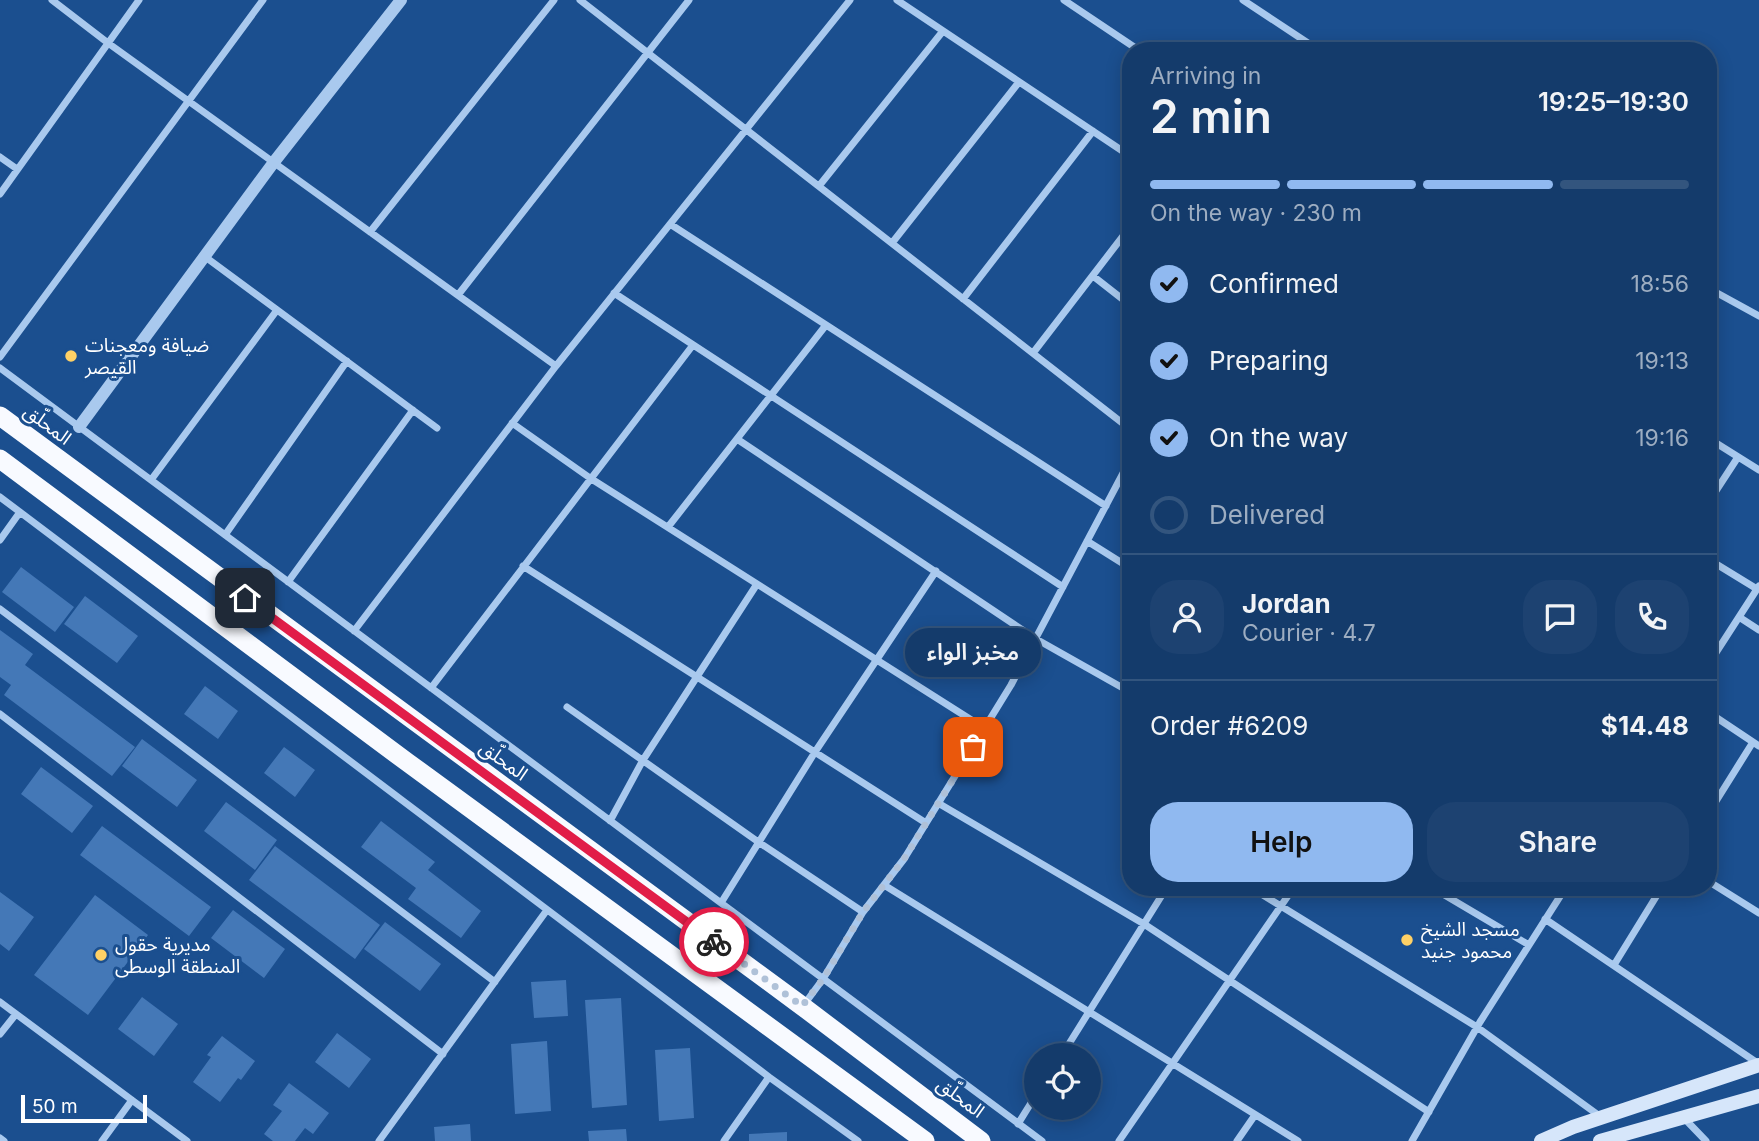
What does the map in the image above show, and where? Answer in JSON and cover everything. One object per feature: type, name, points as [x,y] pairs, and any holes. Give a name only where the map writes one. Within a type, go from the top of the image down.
[{"type":"highway","name":"المحلّق","points":[[0,416],[802,1006],[981,1141]]},
{"type":"highway","points":[[0,459],[407,762],[925,1141]]},
{"type":"main road","points":[[1541,1141],[1602,1117],[1759,1065]]},
{"type":"main road","points":[[1600,1141],[1683,1117],[1756,1101]]},
{"type":"street","points":[[52,0],[556,366]]},
{"type":"street","points":[[0,194],[139,0]]},
{"type":"street","points":[[0,357],[263,0]]},
{"type":"street","points":[[79,427],[274,162],[401,0]]},
{"type":"street","points":[[370,232],[554,0]]},
{"type":"street","points":[[580,0],[1122,423]]},
{"type":"street","points":[[458,295],[689,0]]},
{"type":"street","points":[[354,631],[556,366],[850,0]]},
{"type":"street","points":[[897,0],[910,3],[943,31],[1122,151]]},
{"type":"street","points":[[1063,0],[1126,42]]},
{"type":"street","points":[[1243,0],[1306,42]]},
{"type":"street","points":[[819,186],[943,31]]},
{"type":"street","points":[[892,243],[1019,82]]},
{"type":"street","points":[[963,299],[1093,131]]},
{"type":"street","points":[[0,157],[17,169]]},
{"type":"street","points":[[670,224],[1106,506]]},
{"type":"street","points":[[1033,353],[1122,238]]},
{"type":"street","points":[[204,256],[437,428]]},
{"type":"street","points":[[1093,276],[1122,299]]},
{"type":"street","points":[[614,293],[1063,587]]},
{"type":"street","points":[[1717,293],[1759,316]]},
{"type":"street","points":[[151,480],[277,310]]},
{"type":"street","points":[[668,527],[826,325]]},
{"type":"street","points":[[431,688],[693,345]]},
{"type":"street","points":[[225,535],[347,362]]},
{"type":"street","points":[[0,368],[1041,1141]]},
{"type":"street","points":[[288,582],[412,410]]},
{"type":"street","points":[[512,423],[590,478],[984,728]]},
{"type":"street","points":[[737,439],[1036,639],[1122,687]]},
{"type":"street","points":[[1717,444],[1759,470]]},
{"type":"street","points":[[1717,489],[1738,457]]},
{"type":"street","points":[[802,1006],[823,979],[863,912],[904,859],[1011,685],[1122,475]]},
{"type":"street","points":[[0,497],[769,1077],[858,1141]]},
{"type":"street","points":[[0,540],[20,512]]},
{"type":"street","points":[[1087,541],[1122,563]]},
{"type":"street","points":[[1717,564],[1758,587],[1718,649]]},
{"type":"street","points":[[523,566],[926,823]]},
{"type":"street","points":[[721,903],[757,841],[936,571]]},
{"type":"street","points":[[610,821],[643,760],[757,584]]},
{"type":"street","points":[[0,609],[495,982]]},
{"type":"street","points":[[1739,617],[1759,630]]},
{"type":"street","points":[[567,708],[863,912]]},
{"type":"street","points":[[0,714],[443,1054]]},
{"type":"street","points":[[1717,718],[1756,744],[1717,801]]},
{"type":"street","points":[[938,803],[1144,924],[1429,1112]]},
{"type":"street","points":[[884,885],[1298,1141]]},
{"type":"street","points":[[1717,887],[1759,913]]},
{"type":"street","points":[[1070,1043],[1161,896]]},
{"type":"street","points":[[1263,896],[1477,1027],[1602,1117]]},
{"type":"street","points":[[1119,1141],[1288,896]]},
{"type":"street","points":[[1446,896],[1529,945]]},
{"type":"street","points":[[1412,1141],[1477,1027],[1560,896]]},
{"type":"street","points":[[1614,965],[1656,896]]},
{"type":"street","points":[[379,1141],[547,910]]},
{"type":"street","points":[[1545,919],[1759,1065]]},
{"type":"street","points":[[0,1002],[187,1141]]},
{"type":"street","points":[[0,1034],[16,1014]]},
{"type":"street","points":[[724,1141],[769,1077]]},
{"type":"street","points":[[102,1141],[132,1100]]},
{"type":"street","points":[[1018,1124],[1024,1114]]},
{"type":"street","points":[[1237,1141],[1255,1115]]},
{"type":"street","points":[[1683,1117],[1706,1141]]},
{"type":"building","points":[[21,567],[74,607],[55,632],[2,592]]},
{"type":"building","points":[[85,596],[138,636],[117,663],[64,624]]},
{"type":"building","points":[[0,630],[33,654],[25,665],[135,747],[112,776],[4,695],[11,685],[0,677]]},
{"type":"building","points":[[205,686],[238,711],[218,739],[184,714]]},
{"type":"building","points":[[142,739],[197,780],[177,807],[122,766]]},
{"type":"building","points":[[284,747],[315,770],[295,797],[264,773]]},
{"type":"building","points":[[41,767],[93,806],[72,833],[21,794]]},
{"type":"building","points":[[226,802],[277,840],[255,870],[204,831]]},
{"type":"building","points":[[381,821],[435,862],[428,870],[481,911],[461,938],[408,899],[416,888],[361,847]]},
{"type":"building","points":[[102,826],[211,907],[189,936],[80,855]]},
{"type":"building","points":[[275,846],[380,925],[355,959],[249,880]]},
{"type":"building","points":[[0,892],[34,917],[9,951],[0,944]]},
{"type":"building","points":[[95,895],[148,935],[88,1015],[34,975]]},
{"type":"building","points":[[233,910],[285,949],[264,978],[211,938]]},
{"type":"building","points":[[385,922],[441,964],[420,991],[364,949]]},
{"type":"building","points":[[566,980],[568,1016],[534,1018],[531,982]]},
{"type":"building","points":[[142,997],[178,1024],[154,1056],[118,1029]]},
{"type":"building","points":[[621,998],[627,1105],[592,1108],[585,1000]]},
{"type":"building","points":[[337,1033],[371,1059],[349,1088],[315,1062]]},
{"type":"building","points":[[222,1036],[255,1061],[220,1102],[193,1082],[211,1057],[207,1055]]},
{"type":"building","points":[[547,1041],[551,1111],[515,1114],[511,1044]]},
{"type":"building","points":[[690,1048],[694,1118],[659,1121],[655,1050]]},
{"type":"building","points":[[289,1083],[329,1113],[313,1134],[305,1128],[295,1141],[273,1141],[264,1134],[282,1111],[273,1105]]},
{"type":"building","points":[[470,1124],[471,1141],[435,1141],[434,1127]]},
{"type":"building","points":[[626,1129],[627,1141],[589,1141],[588,1131]]},
{"type":"building","points":[[787,1132],[787,1141],[749,1141],[749,1134]]},
{"type":"way so far","points":[[714,942],[802,1006],[823,979],[863,912],[904,859],[973,747]]},
{"type":"place","name":"ضيافة ومعجنات القيصر","points":[[71,356]]},
{"type":"place","name":"مخبز الواء","points":[[973,747]]},
{"type":"place","name":"مسجد الشيخ محمود جنيد","points":[[1407,940]]},
{"type":"place","name":"مديرية حقول المنطقة الوسطى","points":[[101,955]]},
{"type":"route","points":[[245,598],[714,942]]}]
